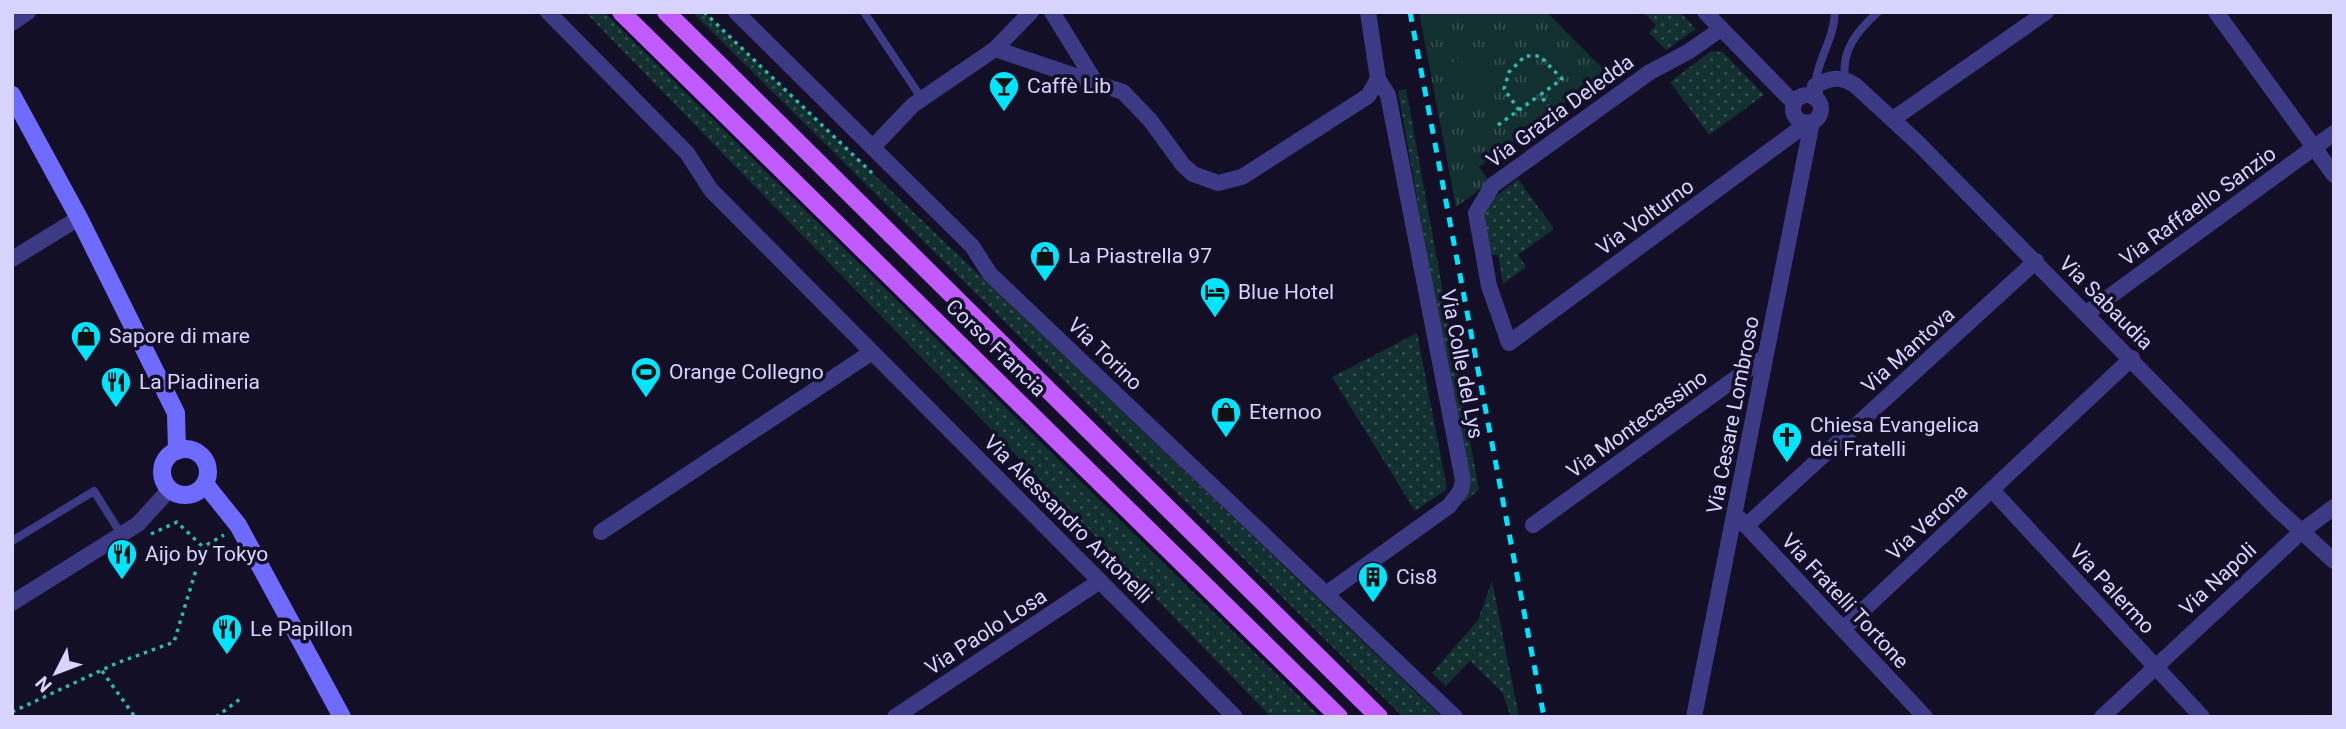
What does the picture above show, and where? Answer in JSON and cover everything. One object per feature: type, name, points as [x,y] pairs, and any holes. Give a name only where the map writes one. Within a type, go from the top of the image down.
[{"type":"main road","name":"Corso Francia","points":[[621,12],[1339,717]]},
{"type":"main road","name":"Corso Francia","points":[[666,12],[1379,717]]},
{"type":"street","points":[[12,23],[28,12]]},
{"type":"street","name":"Via Alessandro Antonelli","points":[[548,12],[687,153],[711,190],[1236,717]]},
{"type":"street","name":"Via Torino","points":[[736,12],[972,246],[990,274],[1455,717]]},
{"type":"street","points":[[873,147],[922,99],[995,49],[1031,12]]},
{"type":"street","points":[[1052,12],[1094,80]]},
{"type":"street","name":"Via Colle del Lys","points":[[1326,594],[1449,506],[1461,490],[1463,480],[1388,95],[1378,79],[1368,12]]},
{"type":"street","points":[[1705,12],[1794,103],[1794,113],[1808,122],[1819,116],[1821,108],[1815,92]]},
{"type":"street","points":[[1892,119],[2046,12]]},
{"type":"street","points":[[2216,12],[2334,175]]},
{"type":"street","name":"Via Grazia Deledda","points":[[1509,343],[1489,286],[1476,213],[1493,185],[1650,72],[1688,52],[1721,29]]},
{"type":"street","points":[[995,49],[1094,80],[1123,92],[1143,112],[1183,165],[1193,174],[1218,183],[1231,181],[1254,170],[1368,96],[1378,79]]},
{"type":"street","points":[[1794,103],[1815,92],[1833,77],[1844,78]]},
{"type":"street","name":"Via Sabaudia","points":[[1844,78],[1892,119],[2132,358],[2277,509],[2334,561]]},
{"type":"street","points":[[12,95],[79,218],[176,413],[177,451]]},
{"type":"street","name":"Via Volturno","points":[[1509,343],[1808,122]]},
{"type":"street","name":"Via Cesare Lombroso","points":[[1693,717],[1765,357],[1808,122]]},
{"type":"street","name":"Via Raffaello Sanzio","points":[[2087,313],[2334,134]]},
{"type":"street","points":[[12,259],[79,218]]},
{"type":"street","name":"Via Mantova","points":[[1746,526],[2036,261]]},
{"type":"street","points":[[601,532],[872,352]]},
{"type":"street","name":"Via Montecassino","points":[[1533,525],[1765,357]]},
{"type":"street","name":"Via Verona","points":[[1843,629],[2132,358]]},
{"type":"street","points":[[190,450],[205,460],[208,472],[205,484],[188,495],[170,489],[162,471],[167,459],[177,451],[190,450]]},
{"type":"street","points":[[205,484],[238,525],[342,717]]},
{"type":"street","points":[[12,603],[138,524],[170,489]]},
{"type":"street","name":"Via Palermo","points":[[1992,490],[2202,717]]},
{"type":"street","name":"Via Napoli","points":[[2102,717],[2302,531],[2334,507]]},
{"type":"street","name":"Via Fratelli Tortone","points":[[1734,513],[1925,717]]},
{"type":"street","name":"Via Paolo Losa","points":[[895,717],[1100,581]]},
{"type":"lane","points":[[864,12],[922,99]]},
{"type":"lane","points":[[1815,92],[1816,69],[1834,31],[1835,12]]},
{"type":"lane","points":[[1844,78],[1843,65],[1856,33],[1878,12]]},
{"type":"lane","points":[[12,541],[94,491],[121,534]]},
{"type":"path","points":[[1497,125],[1519,110],[1562,79],[1546,59],[1525,57],[1509,72],[1504,89],[1519,110]]},
{"type":"path","points":[[1540,95],[1567,131]]},
{"type":"path","points":[[149,530],[152,535],[177,522],[203,547]]},
{"type":"path","points":[[12,712],[174,642],[203,547],[229,532]]},
{"type":"path","points":[[102,671],[135,717]]},
{"type":"path","points":[[216,717],[240,699]]},
{"type":"green space","points":[[585,12],[604,12],[1320,717],[1271,717]]},
{"type":"green space","points":[[692,12],[704,12],[1442,717],[1403,717]]},
{"type":"green space","points":[[1419,12],[1547,12],[1606,72],[1479,167],[1490,182],[1456,207]]},
{"type":"green space","points":[[1643,12],[1680,12],[1696,29],[1666,50],[1649,33],[1656,25]]},
{"type":"green space","points":[[1468,51],[1488,79],[1470,93],[1450,65]]},
{"type":"green space","points":[[1711,51],[1723,52],[1764,95],[1709,135],[1670,82]]},
{"type":"green space","points":[[1406,89],[1479,490],[1453,510],[1468,489],[1398,91]]},
{"type":"green space","points":[[1518,179],[1554,229],[1518,255],[1526,267],[1503,284],[1498,255],[1490,255],[1484,218],[1495,197]]},
{"type":"green space","points":[[1417,333],[1447,489],[1415,511],[1332,377]]},
{"type":"green space","points":[[1492,581],[1519,717],[1511,717],[1502,692],[1470,661],[1446,686],[1432,673],[1478,620]]},
{"type":"railway","points":[[1410,12],[1544,717]]},
{"type":"place","name":"Caffè Lib","points":[[1004,113]]},
{"type":"place","name":"La Piastrella 97","points":[[1045,283]]},
{"type":"place","name":"Blue Hotel","points":[[1215,319]]},
{"type":"place","name":"Sapore di mare","points":[[86,363]]},
{"type":"place","name":"Orange Collegno","points":[[646,399]]},
{"type":"place","name":"La Piadineria","points":[[116,409]]},
{"type":"place","name":"Eternoo","points":[[1226,439]]},
{"type":"place","name":"Chiesa Evangelica dei Fratelli","points":[[1787,464]]},
{"type":"place","name":"Aijo by Tokyo","points":[[122,581]]},
{"type":"place","name":"Cis8","points":[[1373,604]]},
{"type":"place","name":"Le Papillon","points":[[227,656]]}]
